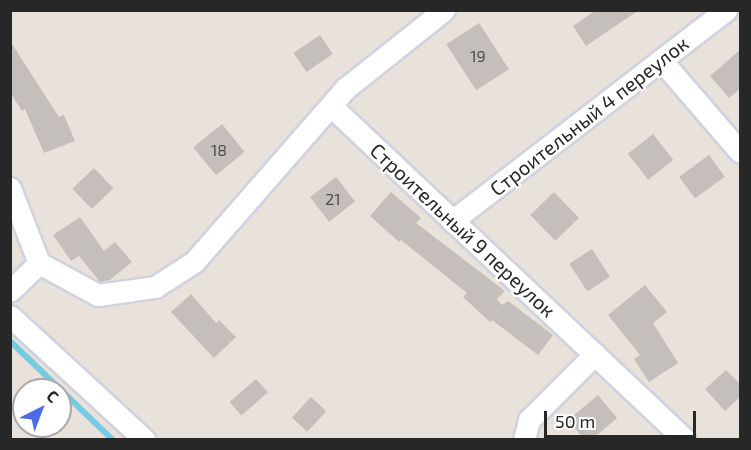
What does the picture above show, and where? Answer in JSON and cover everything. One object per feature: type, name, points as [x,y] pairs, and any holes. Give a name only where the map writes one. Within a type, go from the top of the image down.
[{"type":"street","points":[[10,188],[39,263],[98,295],[155,287],[194,262],[346,88],[444,10]]},
{"type":"street","name":"Строительный 4 переулок","points":[[452,221],[726,10]]},
{"type":"street","points":[[661,60],[741,152]]},
{"type":"street","name":"Строительный 9 переулок","points":[[331,106],[685,440]]},
{"type":"street","points":[[10,291],[39,263]]},
{"type":"street","points":[[10,316],[145,440]]},
{"type":"street","points":[[524,440],[529,420],[595,354]]},
{"type":"building","points":[[596,10],[639,10],[586,46],[573,26]]},
{"type":"building","points":[[479,23],[509,69],[476,90],[446,44]]},
{"type":"building","points":[[320,35],[333,54],[306,72],[293,53]]},
{"type":"building","points":[[10,41],[59,117],[64,115],[75,141],[44,153],[25,109],[22,111],[10,92]]},
{"type":"building","points":[[741,49],[741,88],[729,98],[710,76]]},
{"type":"building","points":[[222,124],[245,152],[216,175],[193,147]]},
{"type":"building","points":[[653,134],[673,160],[648,180],[628,154]]},
{"type":"building","points":[[709,155],[725,177],[695,199],[679,177]]},
{"type":"building","points":[[94,168],[113,188],[92,209],[72,189]]},
{"type":"building","points":[[336,177],[355,201],[329,222],[310,197]]},
{"type":"building","points":[[391,192],[421,218],[416,223],[505,291],[497,299],[502,305],[508,301],[553,335],[538,355],[492,320],[490,322],[463,297],[467,293],[401,240],[399,242],[370,216]]},
{"type":"building","points":[[554,192],[579,218],[555,241],[530,215]]},
{"type":"building","points":[[80,217],[104,251],[115,242],[132,262],[110,280],[100,282],[79,256],[71,261],[53,235]]},
{"type":"building","points":[[592,249],[610,277],[587,291],[569,264]]},
{"type":"building","points":[[645,285],[667,312],[653,323],[678,363],[649,382],[634,359],[640,355],[608,315]]},
{"type":"building","points":[[191,294],[216,323],[219,320],[236,337],[214,358],[171,312]]},
{"type":"building","points":[[726,370],[741,385],[741,396],[725,411],[705,389]]},
{"type":"building","points":[[256,379],[268,393],[241,416],[230,402]]},
{"type":"building","points":[[598,395],[617,418],[591,440],[585,440],[568,420]]},
{"type":"building","points":[[311,397],[326,411],[307,432],[292,417]]},
{"type":"waterway","points":[[10,341],[113,440]]}]
